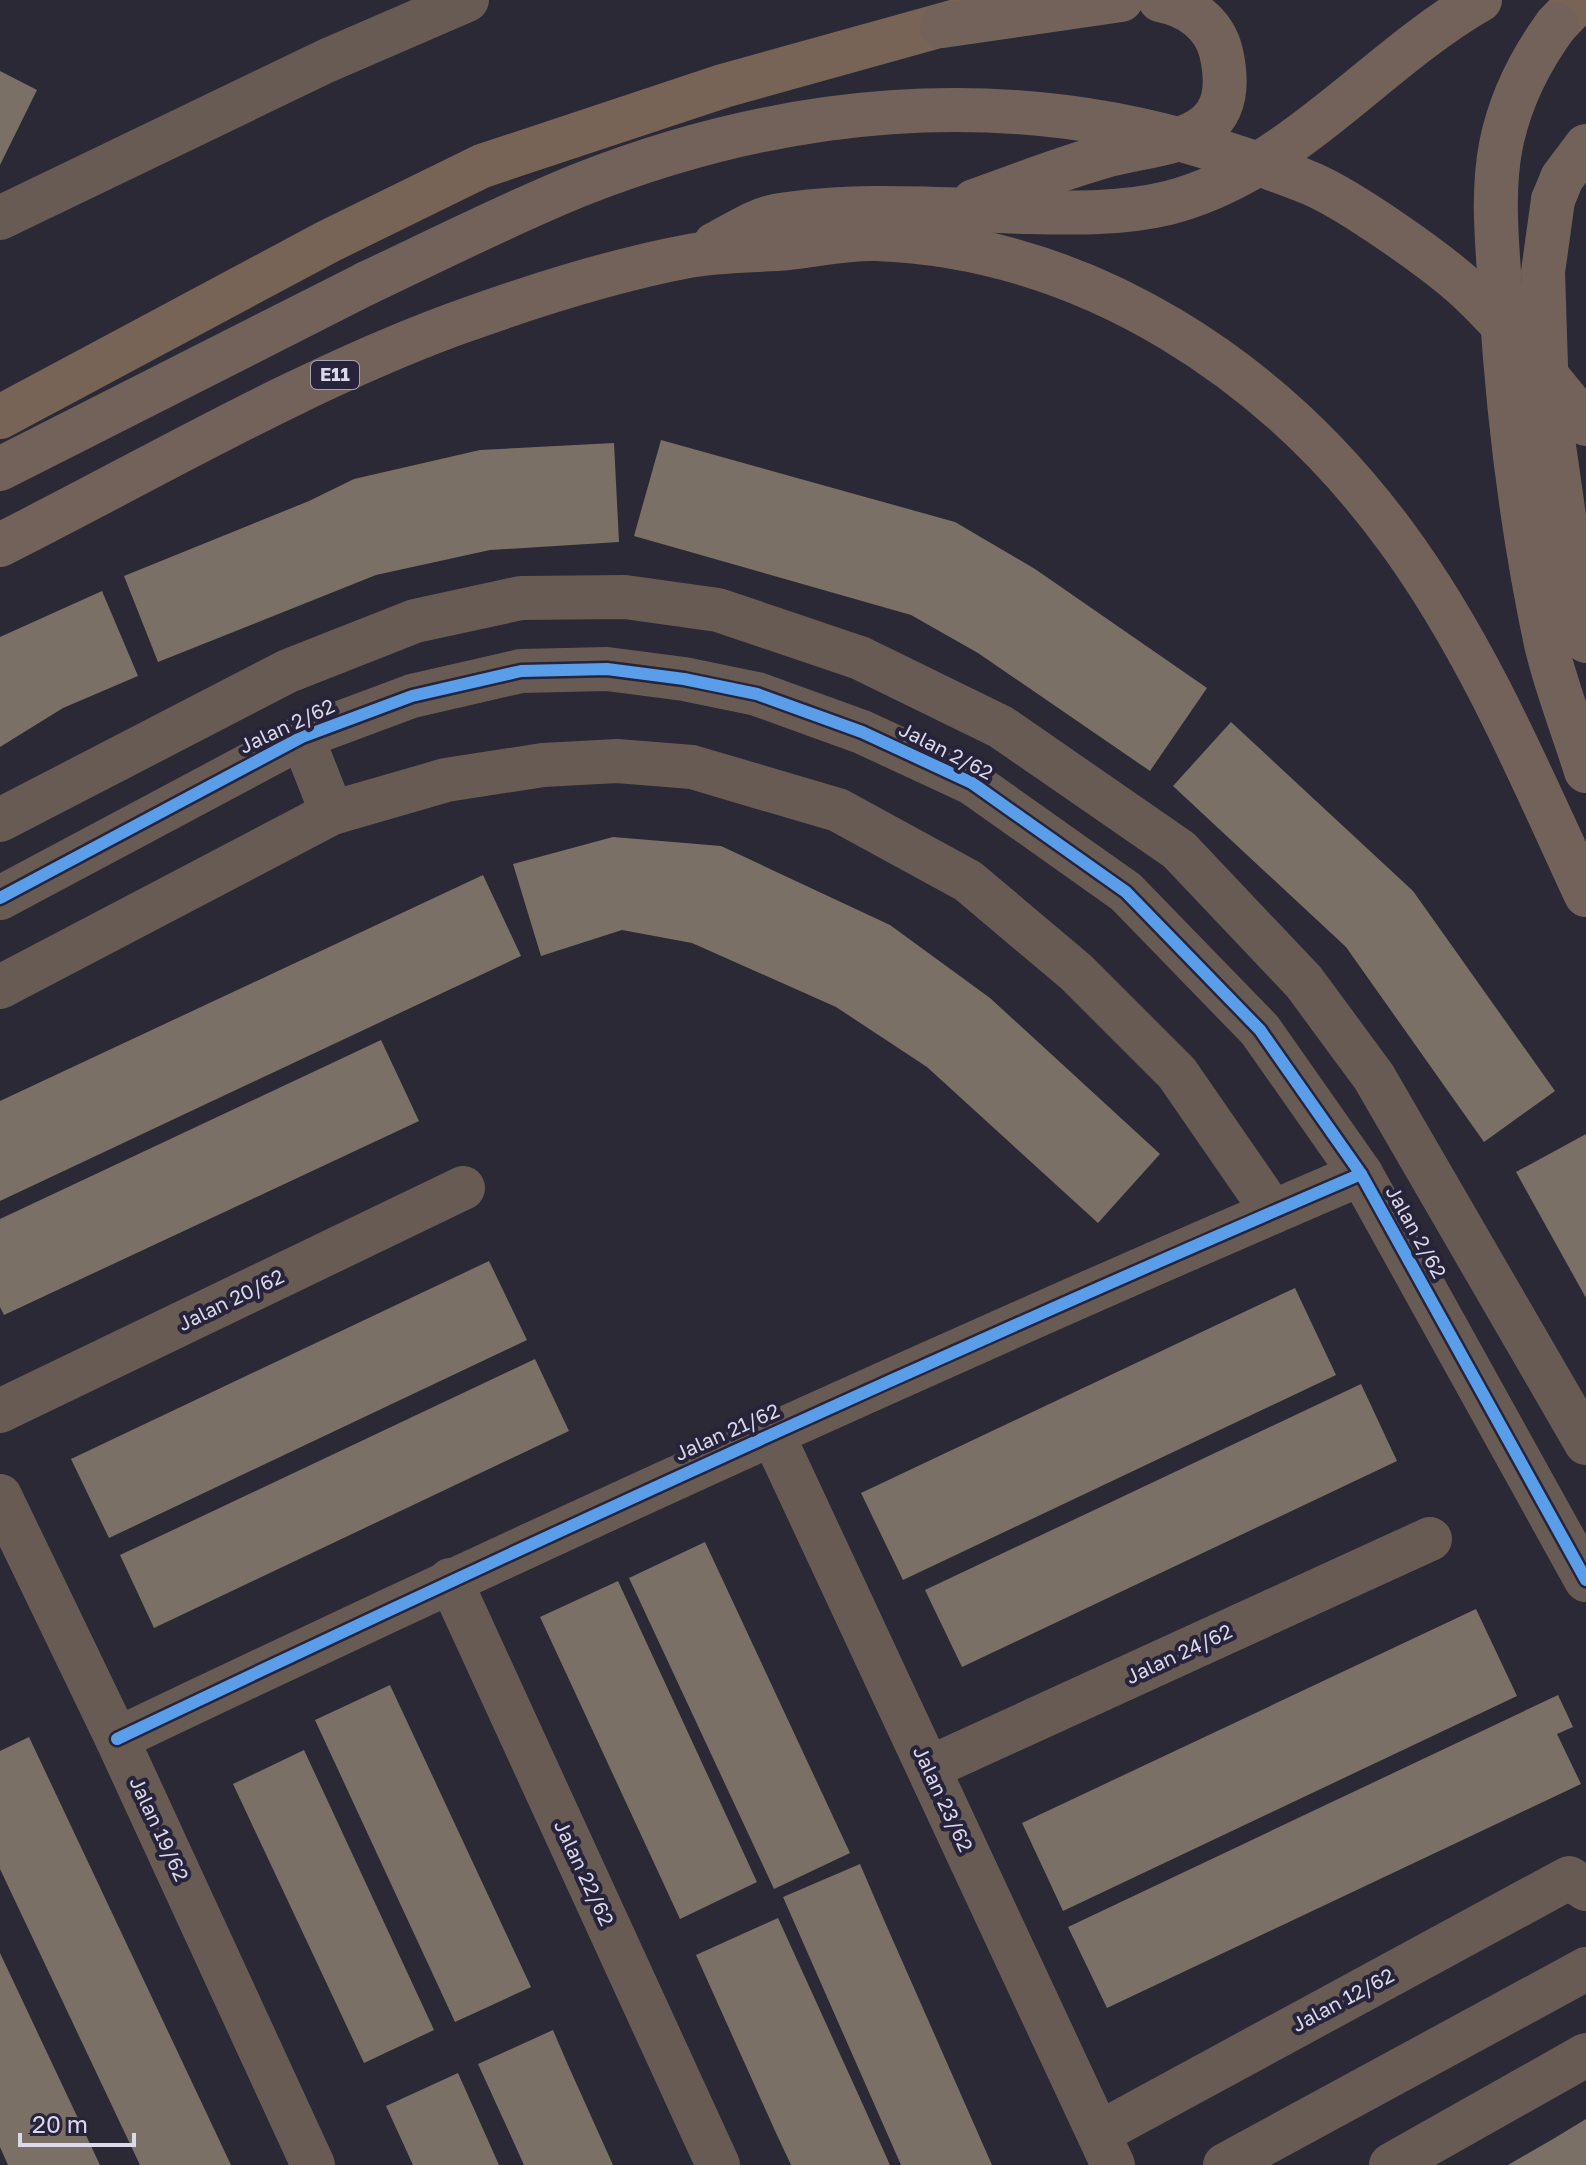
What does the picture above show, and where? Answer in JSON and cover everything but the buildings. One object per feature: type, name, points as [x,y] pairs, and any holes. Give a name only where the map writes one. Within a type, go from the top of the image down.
[{"type":"highway","points":[[942,26],[1121,0]]},
{"type":"highway","points":[[949,210],[1105,156],[1172,144],[1210,121],[1225,97],[1224,66],[1219,43],[1202,20],[1182,4],[1160,0]]},
{"type":"highway","points":[[691,256],[772,216],[883,209],[1099,213],[1168,203],[1231,179],[1323,119],[1381,70],[1480,0]]},
{"type":"highway","points":[[1568,12],[1526,70],[1507,121],[1496,190],[1497,240],[1507,403],[1523,515],[1547,647],[1586,771]]},
{"type":"highway","points":[[0,469],[367,283],[579,186],[716,142],[780,128],[866,113],[957,107],[1054,113],[1153,131],[1315,185],[1384,229],[1467,289],[1524,348],[1586,424]]},
{"type":"highway","points":[[1586,146],[1562,178],[1553,200],[1543,272],[1547,397],[1576,600],[1586,641]]},
{"type":"highway","points":[[691,256],[870,239],[955,247],[1013,259],[1086,283],[1121,299],[1208,354],[1265,396],[1333,460],[1397,539],[1477,663],[1586,895]]},
{"type":"highway","name":"E11","points":[[0,545],[326,379],[450,326],[567,287],[691,256]]},
{"type":"main road","points":[[0,417],[329,241],[482,166],[723,86],[1030,0]]},
{"type":"street","points":[[0,218],[326,61],[467,0]]},
{"type":"street","name":"Jalan 2/62","points":[[0,820],[288,671],[415,621],[521,598],[625,597],[718,610],[860,658],[1001,727],[1179,850],[1304,982],[1374,1077],[1586,1443]]},
{"type":"street","name":"Jalan 2/62","points":[[0,898],[302,737],[412,696],[521,671],[607,669],[684,679],[757,694],[862,732],[972,783],[1126,892],[1260,1030],[1361,1174],[1585,1576]]},
{"type":"street","name":"Jalan 2/62","points":[[972,783],[1001,727]]},
{"type":"street","points":[[302,737],[332,813]]},
{"type":"street","points":[[0,987],[332,813],[446,780],[543,765],[617,761],[692,767],[838,810],[968,881],[1076,972],[1177,1073],[1273,1212]]},
{"type":"street","name":"Jalan 21/62","points":[[117,1739],[450,1580],[772,1433],[1361,1174]]},
{"type":"street","name":"Jalan 20/62","points":[[0,1411],[463,1188]]},
{"type":"street","name":"Jalan 23/62","points":[[772,1433],[1106,2149]]},
{"type":"street","name":"Jalan 19/62","points":[[0,1496],[117,1739],[313,2165]]},
{"type":"street","name":"Jalan 24/62","points":[[929,1768],[1430,1539]]},
{"type":"street","name":"Jalan 22/62","points":[[450,1580],[718,2165]]},
{"type":"street","name":"Jalan 12/62","points":[[1106,2149],[1569,1878],[1586,1889]]},
{"type":"street","points":[[1225,2165],[1586,1969]]},
{"type":"street","points":[[1391,2165],[1586,2055]]},
{"type":"cycle path","points":[[0,898],[302,737],[412,696],[521,671],[607,669],[684,679],[757,694],[862,732],[972,783],[1126,892],[1260,1030],[1361,1174],[1586,1580]]},
{"type":"cycle path","points":[[117,1739],[736,1450],[1361,1174]]}]
